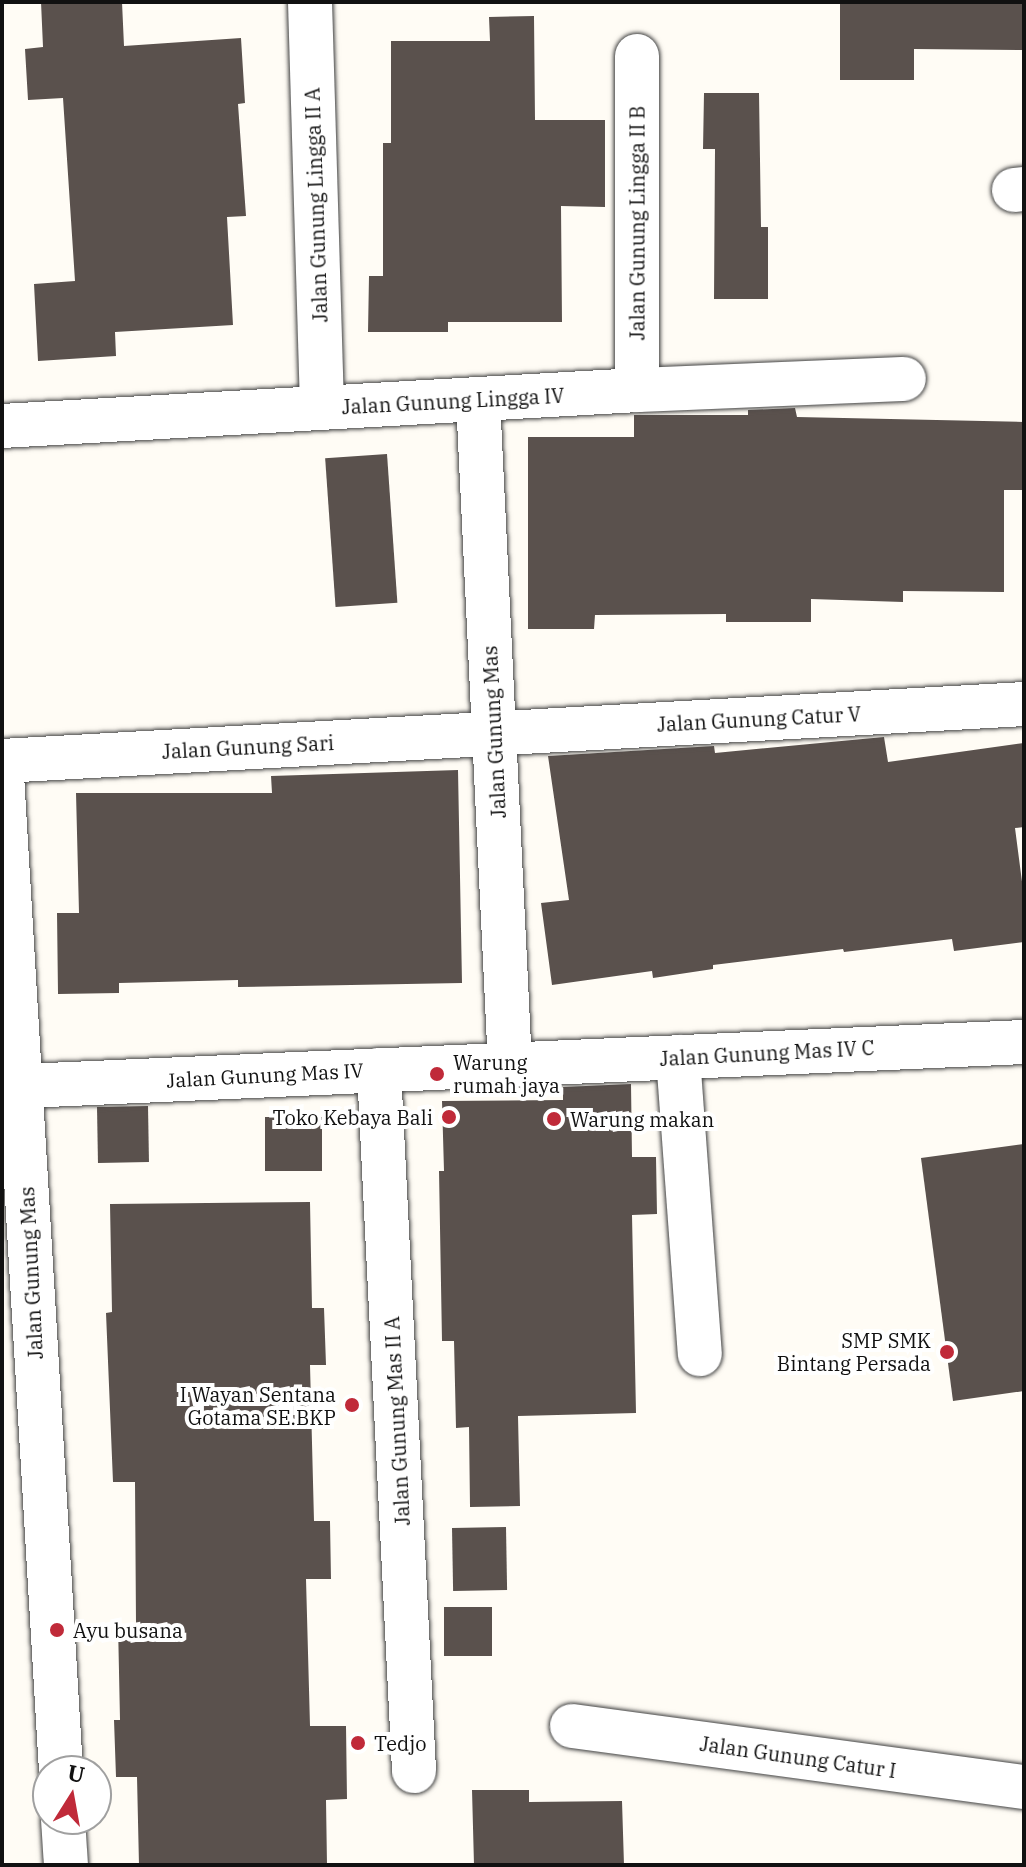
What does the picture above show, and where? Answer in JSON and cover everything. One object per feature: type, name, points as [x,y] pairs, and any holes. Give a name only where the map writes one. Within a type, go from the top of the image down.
[{"type":"street","name":"Jalan Gunung Lingga II A","points":[[310,2],[322,408]]},
{"type":"street","name":"Jalan Gunung Lingga II B","points":[[637,56],[637,390]]},
{"type":"street","name":"Jalan Gunung Lingga IV","points":[[2,426],[637,390],[904,379]]},
{"type":"street","name":"Jalan Gunung Mas","points":[[478,399],[510,1065]]},
{"type":"street","name":"Jalan Gunung Catur V","points":[[494,734],[1024,704]]},
{"type":"street","name":"Jalan Gunung Sari","points":[[2,761],[494,734]]},
{"type":"street","name":"Jalan Gunung Mas","points":[[2,775],[11,1087],[60,1755]]},
{"type":"street","name":"Jalan Gunung Mas IV C","points":[[510,1065],[1024,1042]]},
{"type":"street","points":[[678,1057],[700,1354]]},
{"type":"street","name":"Jalan Gunung Mas IV","points":[[11,1087],[510,1065]]},
{"type":"street","name":"Jalan Gunung Mas II A","points":[[379,1070],[414,1771]]},
{"type":"street","name":"Jalan Gunung Catur I","points":[[572,1726],[1024,1787]]},
{"type":"street","points":[[64,1835],[66,1865]]},
{"type":"building","points":[[41,2],[122,2],[124,46],[241,38],[245,103],[238,104],[246,216],[227,217],[233,325],[115,332],[116,356],[38,361],[34,284],[75,281],[63,98],[28,100],[25,49],[43,47]]},
{"type":"building","points":[[840,2],[1024,2],[1024,50],[914,49],[914,80],[840,80]]},
{"type":"building","points":[[534,16],[535,120],[605,120],[605,207],[561,206],[562,322],[448,322],[448,332],[368,332],[369,276],[383,276],[383,143],[391,143],[391,41],[490,41],[489,17]]},
{"type":"building","points":[[704,93],[759,93],[761,227],[768,227],[768,299],[714,299],[715,149],[703,149]]},
{"type":"building","points":[[795,408],[797,417],[1024,422],[1024,490],[1004,490],[1004,592],[903,591],[903,602],[811,599],[811,622],[726,622],[726,614],[595,615],[594,629],[528,629],[528,437],[634,437],[634,415],[748,415],[748,410]]},
{"type":"building","points":[[387,454],[397,603],[336,607],[325,458]]},
{"type":"building","points":[[884,737],[888,762],[1024,743],[1024,827],[1015,828],[1024,897],[1024,942],[954,951],[952,939],[713,965],[713,969],[653,978],[652,971],[552,985],[541,903],[569,900],[548,756],[714,746],[715,753]]},
{"type":"building","points":[[458,770],[462,983],[238,987],[238,980],[119,983],[119,993],[58,994],[57,913],[79,913],[76,793],[272,793],[271,776]]},
{"type":"building","points":[[631,1084],[632,1157],[656,1157],[657,1214],[632,1215],[636,1413],[518,1416],[520,1506],[470,1507],[469,1427],[456,1428],[454,1341],[442,1341],[439,1171],[444,1171],[442,1101],[563,1100],[563,1087]]},
{"type":"building","points":[[148,1106],[149,1162],[98,1163],[97,1107]]},
{"type":"building","points":[[265,1117],[322,1117],[322,1171],[265,1171]]},
{"type":"building","points":[[1024,1144],[1024,1391],[953,1401],[921,1158]]},
{"type":"building","points":[[310,1202],[312,1308],[324,1308],[326,1365],[310,1365],[314,1521],[330,1521],[331,1579],[306,1579],[310,1726],[346,1726],[347,1799],[326,1800],[327,1865],[139,1865],[137,1777],[116,1777],[114,1720],[120,1720],[118,1624],[136,1624],[135,1482],[113,1482],[106,1313],[112,1312],[110,1204]]},
{"type":"building","points":[[506,1527],[507,1590],[453,1591],[452,1528]]},
{"type":"building","points":[[444,1607],[492,1607],[492,1656],[444,1656]]},
{"type":"building","points":[[472,1790],[529,1790],[529,1802],[622,1801],[624,1865],[474,1865]]},
{"type":"place","name":"Warung rumah jaya","points":[[437,1074]]},
{"type":"place","name":"Toko Kebaya Bali","points":[[449,1117]]},
{"type":"place","name":"Warung makan","points":[[554,1119]]},
{"type":"place","name":"SMP SMK Bintang Persada","points":[[947,1352]]},
{"type":"place","name":"I Wayan Sentana Gotama SE.BKP","points":[[352,1405]]},
{"type":"place","name":"Ayu busana","points":[[57,1630]]},
{"type":"place","name":"Tedjo","points":[[358,1743]]}]
